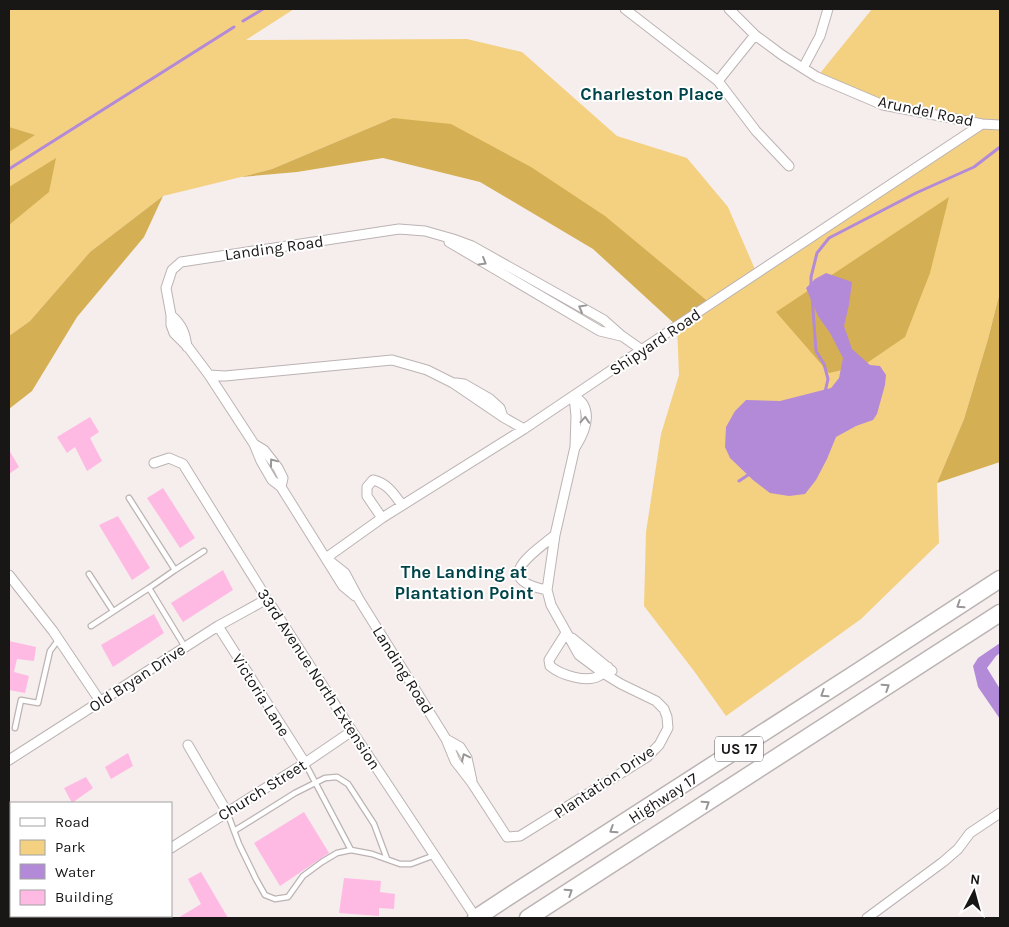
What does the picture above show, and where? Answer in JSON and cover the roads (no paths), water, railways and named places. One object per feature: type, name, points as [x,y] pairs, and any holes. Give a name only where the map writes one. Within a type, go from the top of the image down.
[{"type":"highway","name":"Highway 17","points":[[476,918],[1000,579]]},
{"type":"highway","name":"Highway 17","points":[[528,918],[1000,613]]},
{"type":"street","points":[[625,9],[718,81],[756,131],[789,166]]},
{"type":"street","name":"Arundel Road","points":[[729,9],[755,35],[817,77],[883,105],[982,124],[1000,125]]},
{"type":"street","points":[[803,68],[820,36],[828,9]]},
{"type":"street","points":[[718,81],[755,35]]},
{"type":"street","name":"Shipyard Road","points":[[326,558],[382,518],[524,429],[982,124]]},
{"type":"street","name":"Landing Road","points":[[506,836],[472,783],[455,761],[446,739],[360,601],[343,586],[332,570],[281,487],[272,480],[254,444],[209,375],[188,347],[186,336],[180,323],[170,315],[166,288],[172,270],[181,262],[399,229],[425,231],[472,246],[604,320],[642,350]]},
{"type":"street","name":"Landing Road","points":[[425,231],[449,242],[600,331],[622,336]]},
{"type":"street","points":[[542,296],[547,288]]},
{"type":"street","points":[[209,375],[225,376],[392,360],[427,370],[454,383],[503,418],[524,429]]},
{"type":"street","name":"Plantation Drive","points":[[506,836],[520,836],[647,757],[659,745],[668,728],[664,709],[656,701],[633,690],[605,670],[579,655],[551,605],[547,590],[555,535],[575,447],[576,416],[574,396]]},
{"type":"street","name":"33rd Avenue North Extension","points":[[154,463],[170,458],[183,464],[352,732],[476,918]]},
{"type":"street","points":[[382,518],[368,496],[367,487],[373,480],[380,481],[388,487],[402,506]]},
{"type":"street","points":[[547,590],[524,582],[520,578],[518,571],[523,562],[555,535]]},
{"type":"street","points":[[9,575],[17,588],[59,639],[100,701]]},
{"type":"street","name":"Old Bryan Drive","points":[[9,760],[218,626],[267,598]]},
{"type":"street","name":"Victoria Lane","points":[[218,626],[305,763]]},
{"type":"street","points":[[566,633],[549,660],[550,666],[556,671],[574,677],[590,678],[599,676],[605,670]]},
{"type":"street","name":"Church Street","points":[[172,847],[352,732]]},
{"type":"street","points":[[188,745],[227,812]]},
{"type":"street","points":[[867,918],[943,862],[958,849],[970,833],[1000,813]]},
{"type":"lane","points":[[129,498],[175,570]]},
{"type":"lane","points":[[91,626],[204,552]]},
{"type":"lane","points":[[89,574],[113,611]]},
{"type":"lane","points":[[149,588],[185,647]]},
{"type":"lane","points":[[15,728],[21,700],[38,703],[50,651],[59,639]]},
{"type":"lane","points":[[305,763],[351,850]]},
{"type":"lane","points":[[234,831],[315,782],[325,778],[337,777],[348,784],[374,824],[387,859]]},
{"type":"lane","points":[[227,812],[256,879],[265,895],[275,899],[288,897],[303,876],[337,853],[351,850],[372,854],[400,864],[412,864],[434,855]]},
{"type":"water","points":[[826,273],[852,282],[844,326],[852,349],[870,365],[880,366],[886,375],[885,385],[877,414],[873,420],[856,426],[836,437],[816,480],[805,494],[789,496],[770,493],[730,458],[725,447],[726,427],[735,411],[746,400],[780,401],[831,388],[839,378],[843,358],[830,333],[818,316],[806,288],[815,279]]},
{"type":"water","points":[[1000,643],[1000,653],[987,668],[1000,689],[1000,719],[978,687],[973,666],[978,658]]},
{"type":"waterway","points":[[243,21],[263,9]]},
{"type":"waterway","points":[[9,169],[234,27]]},
{"type":"waterway","points":[[811,285],[817,253],[829,238],[916,193],[974,167],[1000,147]]},
{"type":"waterway","points":[[812,296],[816,351],[824,364],[828,379],[825,392]]},
{"type":"waterway","points":[[739,481],[751,473]]},
{"type":"district","name":"Charleston Place","points":[[652,94]]},
{"type":"district","name":"The Landing at Plantation Point","points":[[464,582]]}]
